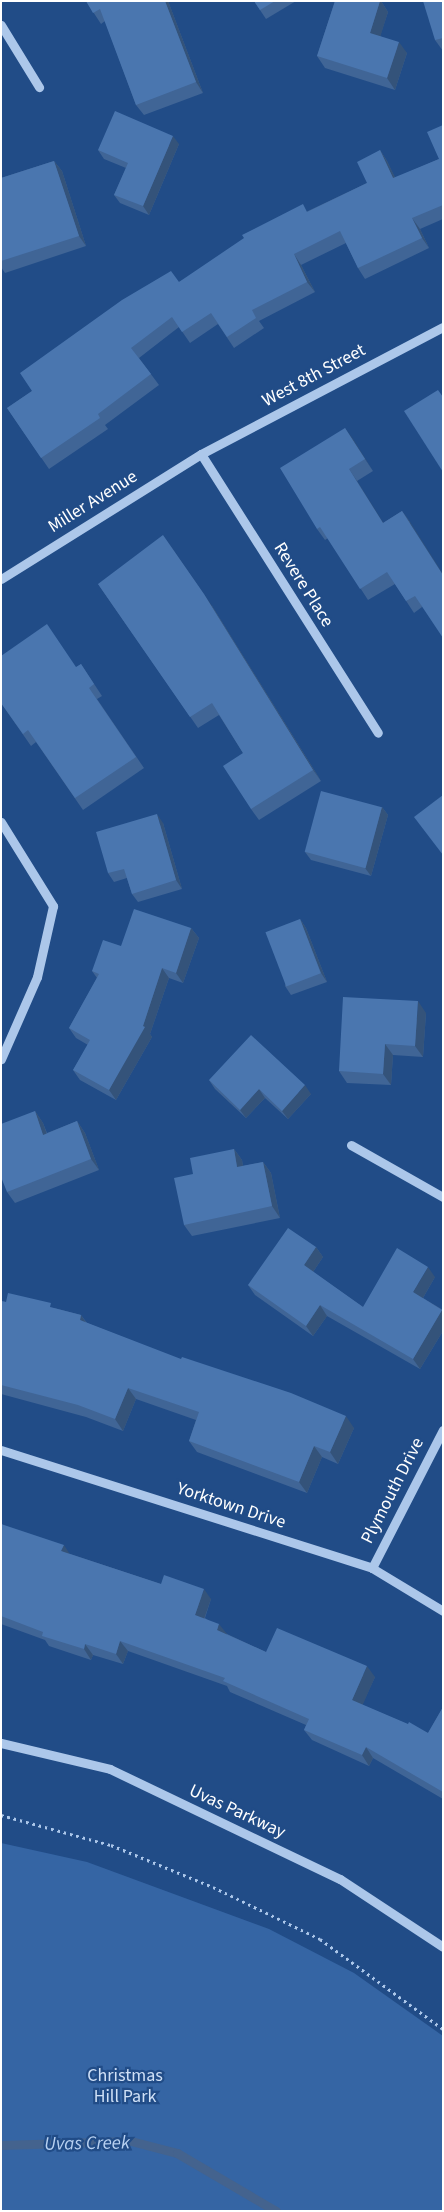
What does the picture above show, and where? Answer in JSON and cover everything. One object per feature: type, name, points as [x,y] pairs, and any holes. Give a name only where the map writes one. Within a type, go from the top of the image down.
[{"type":"street","points":[[1,25],[39,87]]},
{"type":"street","name":"West 8th Street","points":[[201,454],[443,327]]},
{"type":"street","name":"Miller Avenue","points":[[1,579],[201,454]]},
{"type":"street","name":"Revere Place","points":[[201,454],[378,733]]},
{"type":"street","points":[[1,822],[53,906],[37,977],[1,1059]]},
{"type":"street","points":[[351,1145],[443,1197]]},
{"type":"street","name":"Plymouth Drive","points":[[372,1568],[443,1430]]},
{"type":"street","name":"Yorktown Drive","points":[[1,1450],[372,1568],[443,1611]]},
{"type":"street","name":"Uvas Parkway","points":[[1,1743],[110,1769],[340,1879],[443,1947]]},
{"type":"path","points":[[1,1815],[112,1845],[213,1887],[320,1939],[443,2029]]},
{"type":"green space","name":"Christmas Hill Park","points":[[1,1843],[87,1862],[269,1929],[354,1973],[443,2036],[443,2211],[1,2211]]},
{"type":"building","points":[[86,1],[165,1],[196,82],[136,105],[100,9],[93,13]]},
{"type":"building","points":[[254,1],[275,1],[260,10]]},
{"type":"building","points":[[335,1],[380,1],[370,33],[399,42],[387,78],[317,56]]},
{"type":"building","points":[[423,1],[443,1],[443,38],[435,40]]},
{"type":"building","points":[[115,111],[173,136],[143,206],[114,195],[128,163],[98,150]]},
{"type":"building","points":[[443,125],[443,205],[412,218],[422,238],[358,268],[340,231],[294,254],[307,282],[252,310],[256,318],[227,337],[211,313],[182,332],[172,317],[131,348],[151,374],[98,414],[100,418],[41,458],[7,408],[32,391],[20,373],[122,300],[171,271],[179,282],[244,238],[242,235],[303,204],[307,212],[367,183],[357,162],[380,150],[393,178],[439,159],[427,132]]},
{"type":"building","points":[[54,161],[79,236],[1,261],[1,178]]},
{"type":"building","points":[[438,390],[443,397],[443,472],[404,411]]},
{"type":"building","points":[[345,428],[365,459],[349,469],[383,523],[402,511],[443,575],[443,638],[415,596],[406,601],[387,572],[360,589],[320,527],[317,529],[280,468]]},
{"type":"building","points":[[163,535],[204,594],[313,770],[251,809],[223,766],[243,753],[212,703],[190,717],[98,584]]},
{"type":"building","points":[[47,624],[76,667],[81,664],[94,684],[89,688],[136,757],[75,798],[28,730],[23,734],[1,703],[1,656]]},
{"type":"building","points":[[321,791],[382,807],[366,868],[305,852]]},
{"type":"building","points":[[443,795],[443,855],[414,817]]},
{"type":"building","points":[[157,814],[176,880],[132,894],[124,869],[108,873],[96,832]]},
{"type":"building","points":[[134,909],[191,928],[176,973],[162,968],[143,1026],[145,1027],[109,1090],[73,1070],[90,1040],[69,1028],[99,974],[92,971],[103,940],[121,946]]},
{"type":"building","points":[[300,919],[321,973],[286,986],[265,932]]},
{"type":"building","points":[[343,997],[418,1001],[415,1046],[385,1044],[383,1074],[339,1071]]},
{"type":"building","points":[[251,1035],[305,1085],[282,1111],[259,1089],[240,1110],[209,1080]]},
{"type":"building","points":[[35,1111],[43,1135],[77,1121],[91,1159],[7,1192],[1,1177],[1,1124]]},
{"type":"building","points":[[234,1149],[237,1167],[263,1162],[272,1206],[184,1225],[174,1178],[193,1174],[190,1158]]},
{"type":"building","points":[[288,1228],[316,1247],[304,1265],[363,1307],[397,1248],[428,1267],[413,1292],[442,1310],[413,1359],[320,1305],[306,1326],[248,1285]]},
{"type":"building","points":[[8,1293],[51,1303],[50,1307],[81,1315],[80,1320],[181,1359],[182,1357],[291,1393],[346,1416],[330,1452],[314,1446],[299,1482],[189,1441],[199,1412],[128,1388],[115,1419],[78,1405],[1,1385],[1,1301],[6,1302]]},
{"type":"building","points":[[1,1524],[64,1545],[61,1551],[161,1584],[164,1575],[204,1589],[195,1615],[219,1624],[217,1630],[266,1652],[277,1628],[367,1666],[352,1700],[408,1724],[409,1722],[428,1733],[443,1707],[443,1792],[366,1747],[362,1755],[304,1730],[309,1719],[223,1681],[225,1678],[120,1641],[116,1654],[85,1644],[84,1649],[42,1636],[43,1632],[1,1616]]},
{"type":"waterway","name":"Uvas Creek","points":[[1,2145],[131,2141],[177,2153],[276,2211]]}]
